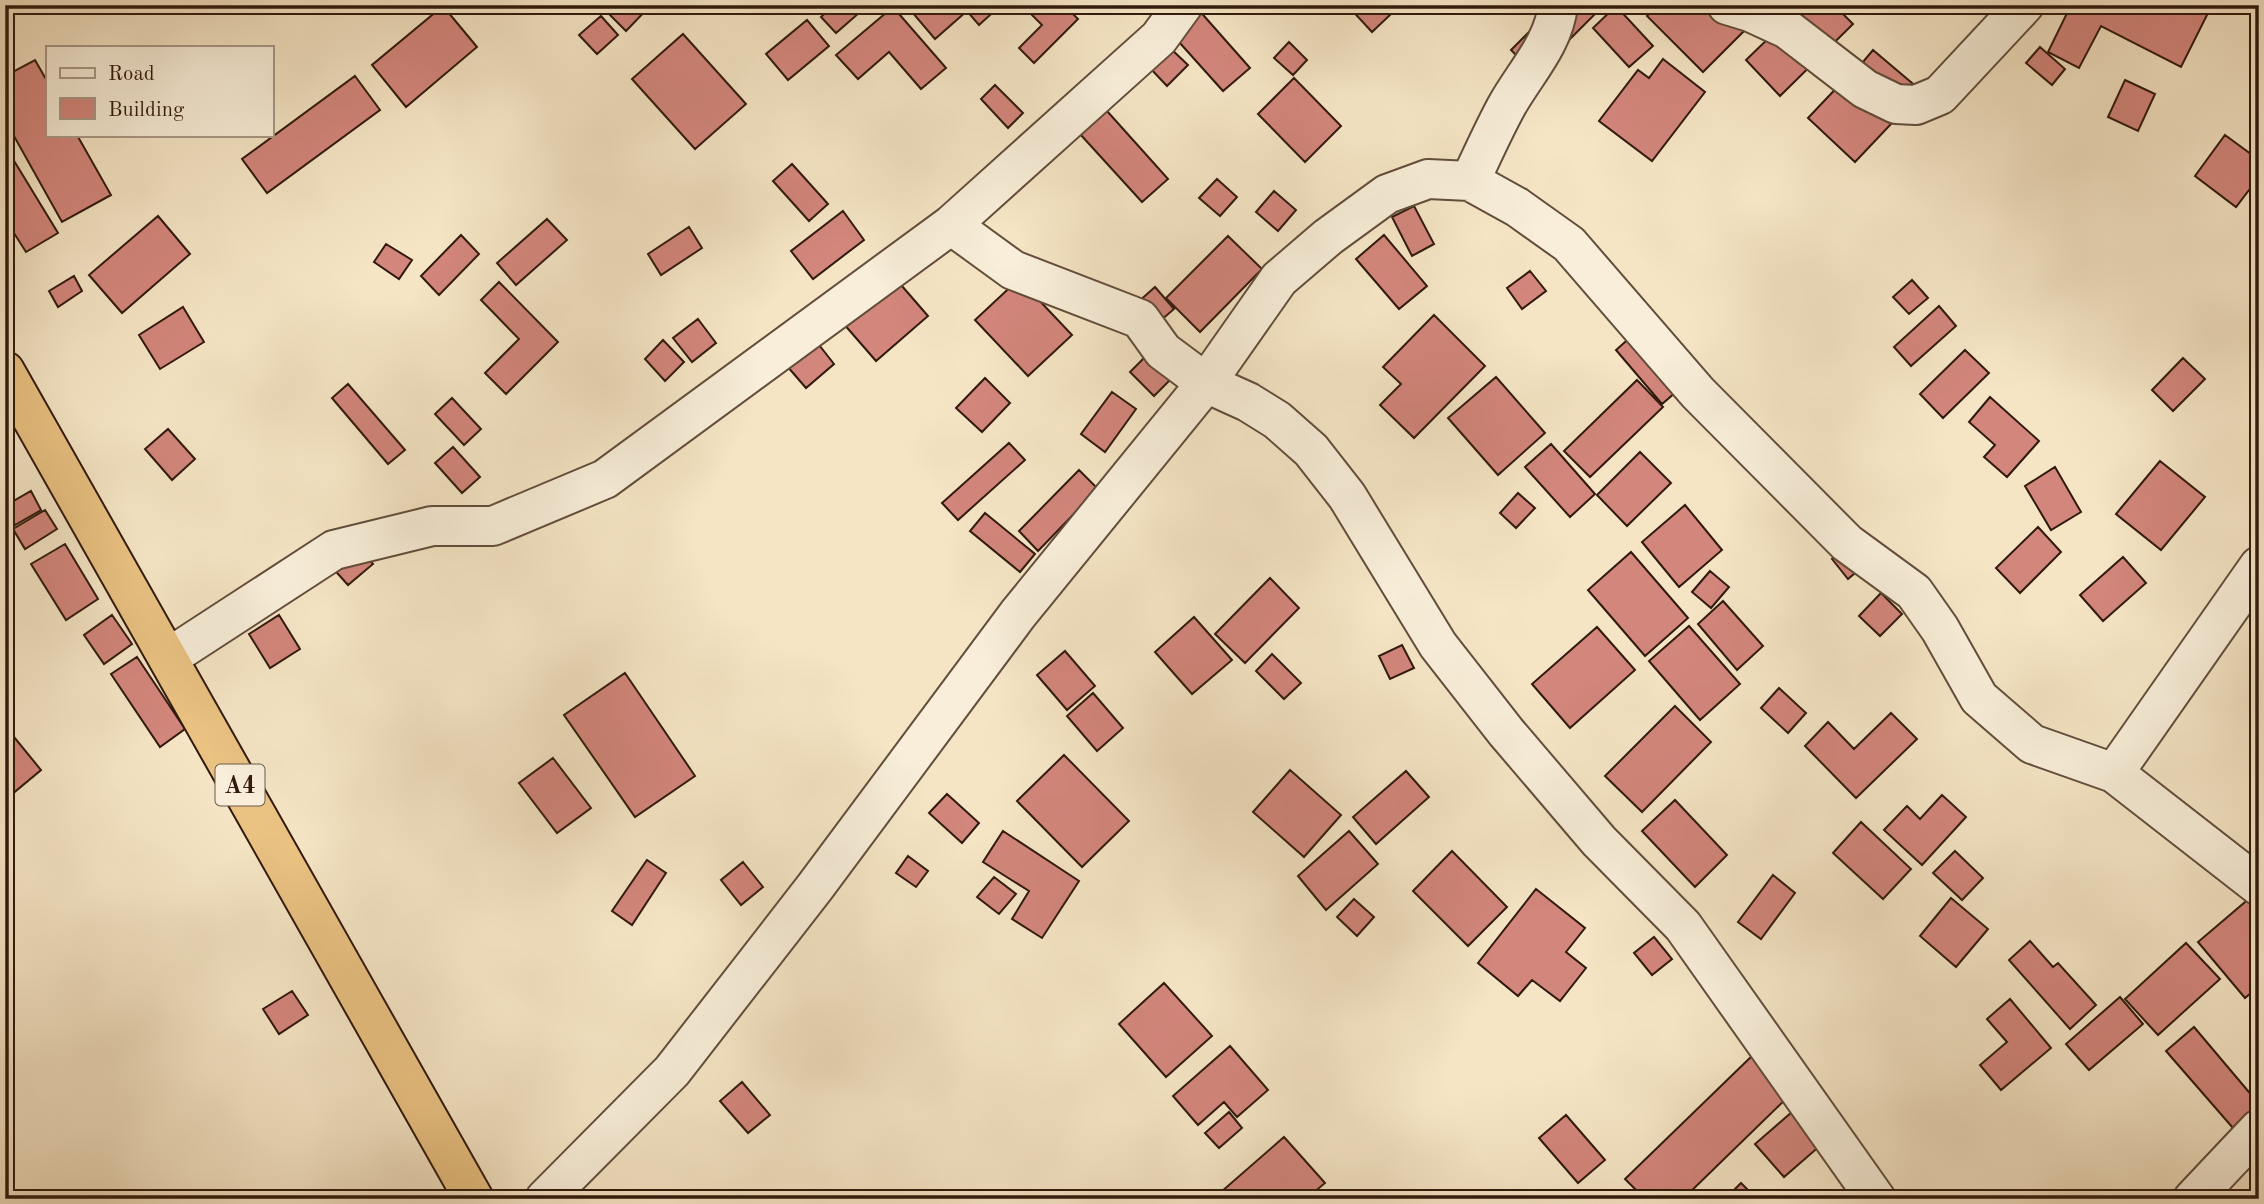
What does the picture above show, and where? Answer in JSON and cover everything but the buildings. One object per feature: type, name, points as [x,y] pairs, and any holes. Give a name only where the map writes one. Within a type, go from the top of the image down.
[{"type":"highway","name":"A4","points":[[5,371],[474,1199]]},
{"type":"street","points":[[168,658],[334,550],[432,526],[493,526],[605,479],[951,225],[1159,38],[1183,5]]},
{"type":"street","points":[[1470,181],[1507,106],[1549,37],[1557,17],[1558,5]]},
{"type":"street","points":[[1727,5],[1751,12],[1787,29],[1865,89],[1896,104],[1916,105],[1940,95],[2024,5]]},
{"type":"street","points":[[545,1199],[672,1071],[815,887],[1018,614],[1206,383],[1279,279],[1328,237],[1387,194],[1428,179],[1470,181],[1517,207],[1569,244],[1698,393],[1847,543],[1914,592],[1940,629],[1979,698],[2032,744],[2114,773],[2259,886]]},
{"type":"street","points":[[951,225],[1013,270],[1140,319],[1163,351],[1206,383],[1248,402],[1277,420],[1311,450],[1347,496],[1437,645],[1506,733],[1599,841],[1683,926],[1876,1199]]},
{"type":"street","points":[[2114,773],[2259,566]]},
{"type":"street","points":[[2193,1199],[2259,1129]]}]
